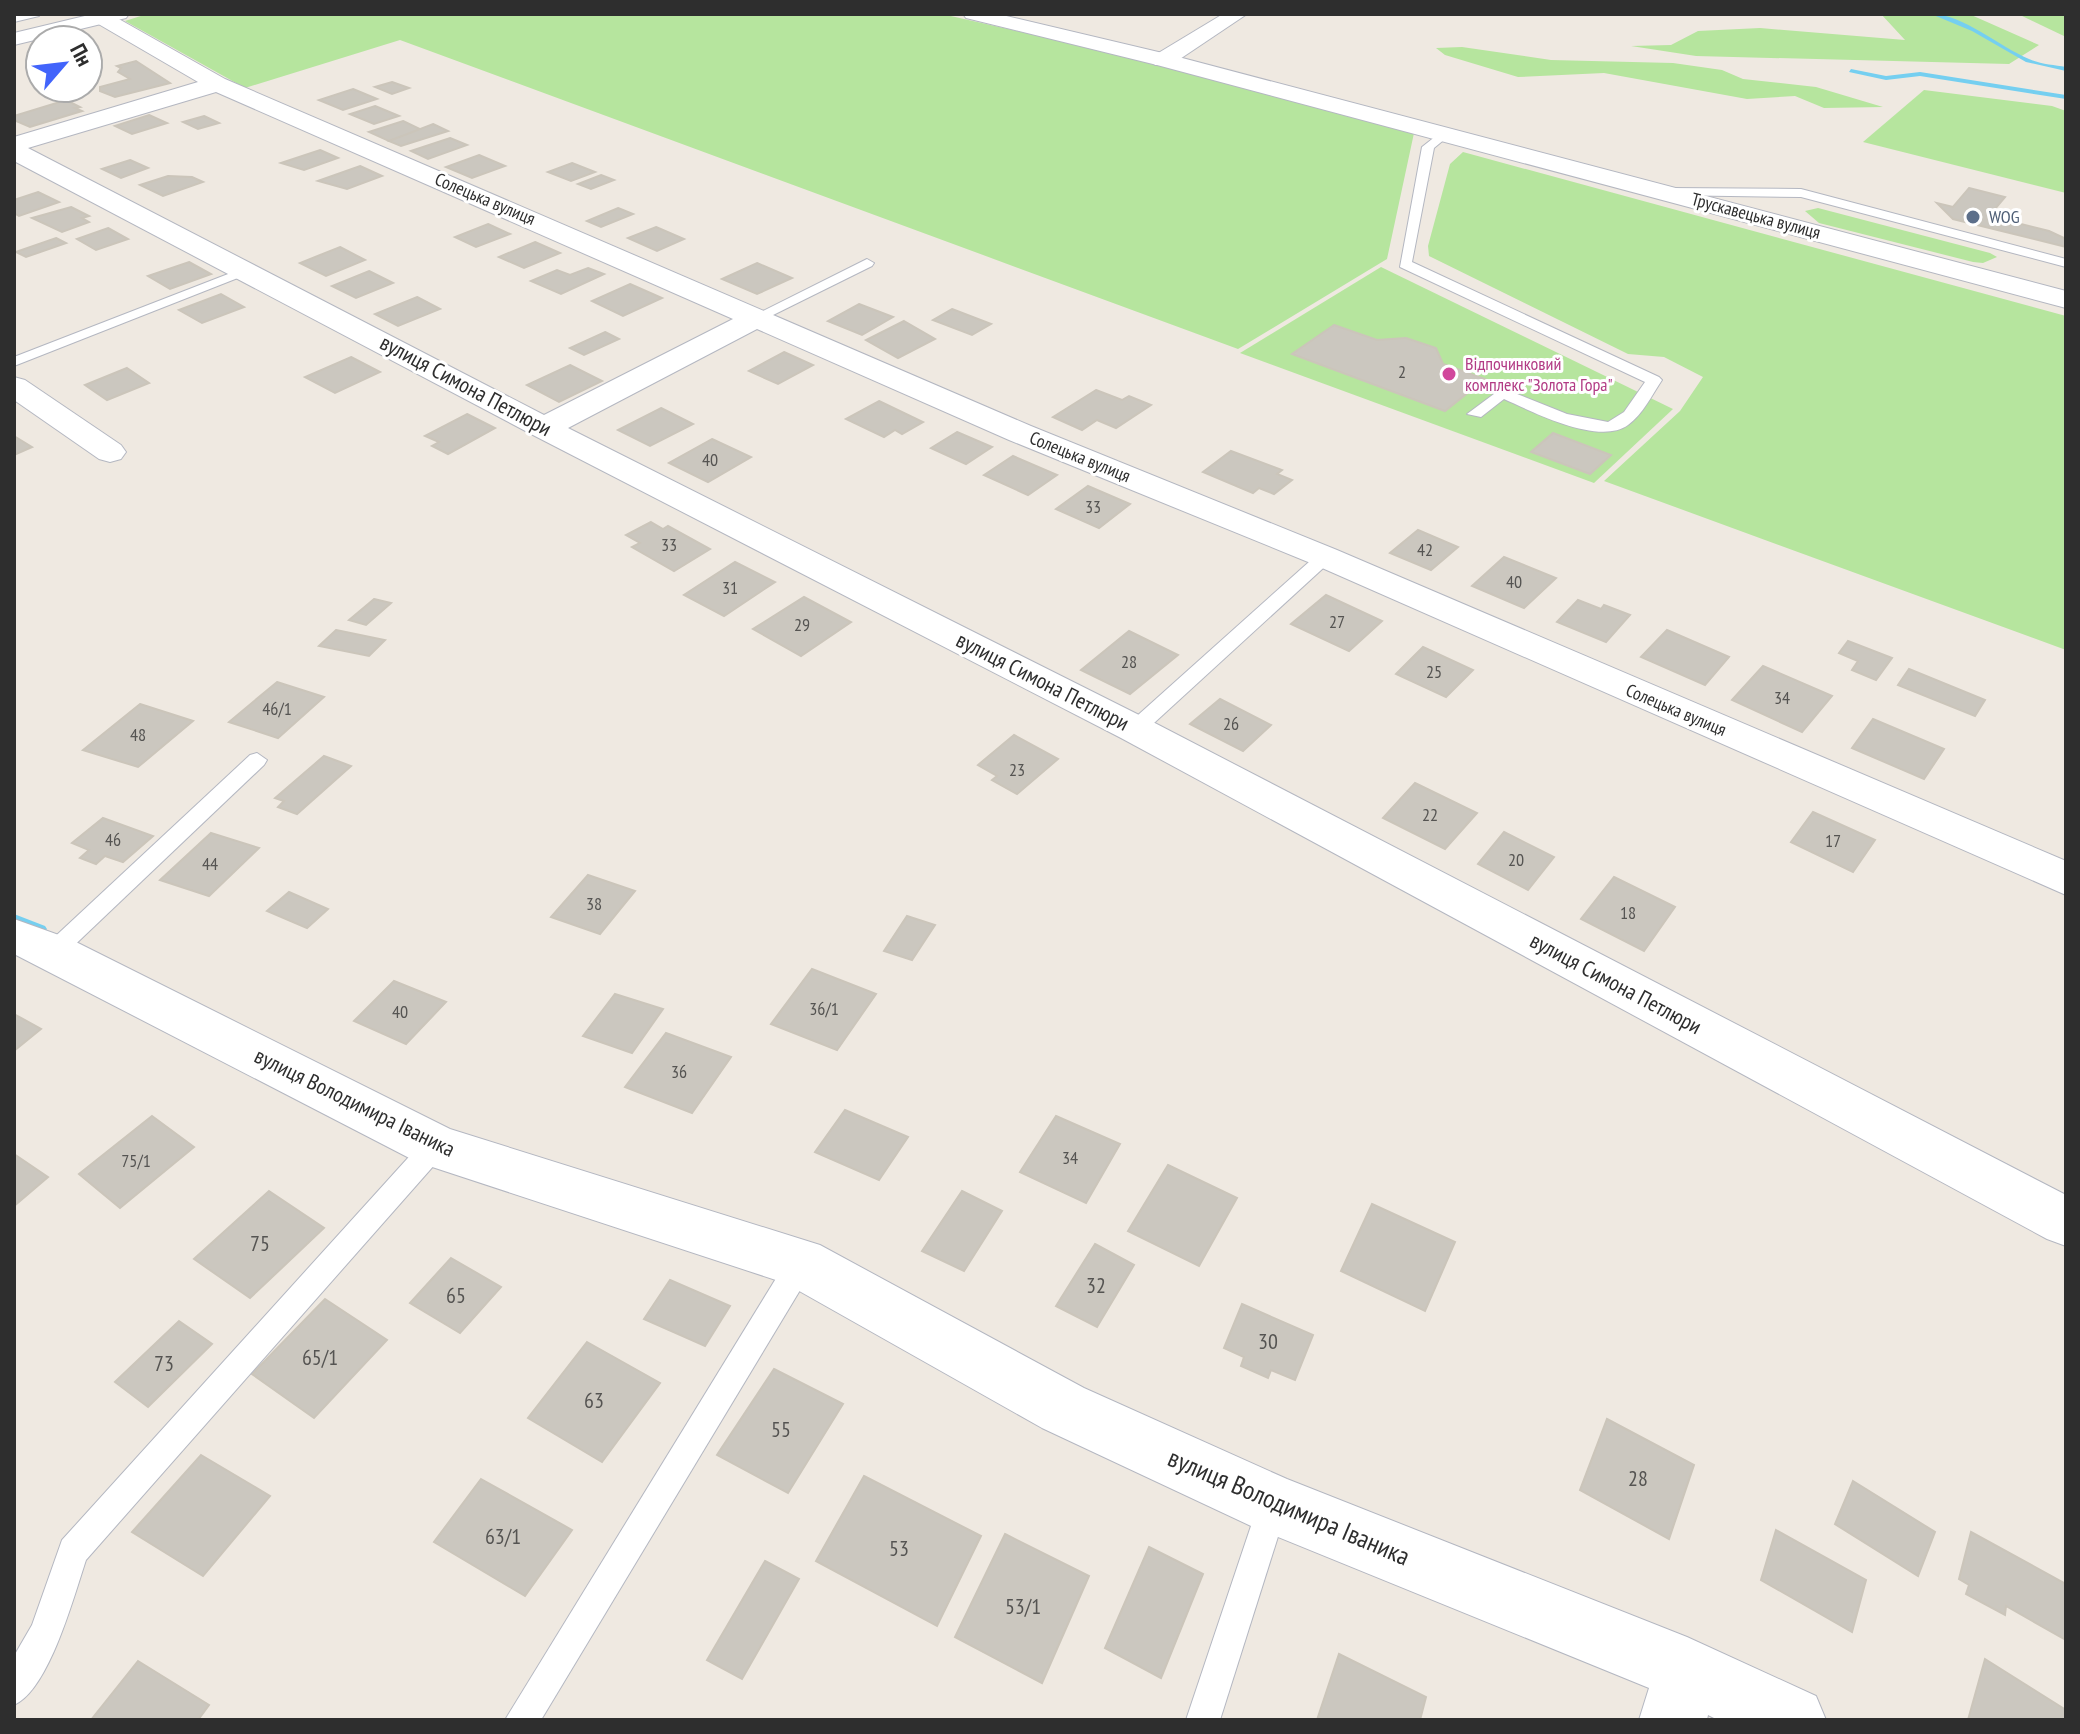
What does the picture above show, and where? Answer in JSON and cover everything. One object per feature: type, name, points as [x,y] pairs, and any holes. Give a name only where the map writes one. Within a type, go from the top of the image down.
[{"type":"street","name":"Трускавецька вулиця","points":[[973,14],[1163,60],[2066,300]]},
{"type":"street","points":[[1163,60],[1237,14]]},
{"type":"street","points":[[14,39],[110,16]]},
{"type":"street","name":"Солецька вулиця","points":[[110,16],[217,84],[1020,433],[1325,557],[2066,879]]},
{"type":"street","points":[[14,145],[217,84]]},
{"type":"street","name":"вулиця Симона Петлюри","points":[[14,151],[544,428],[1135,729],[2066,1222]]},
{"type":"street","points":[[544,428],[758,317]]},
{"type":"street","points":[[14,386],[110,452]]},
{"type":"street","name":"вулиця Володимира Іваника","points":[[34,943],[435,1146],[801,1263],[1063,1408],[1680,1695],[1792,1720]]},
{"type":"lane","points":[[14,19],[35,14]]},
{"type":"lane","points":[[1445,134],[1428,147],[1405,264],[1654,380],[1620,423],[1606,428],[1586,426],[1502,393],[1475,414]]},
{"type":"lane","points":[[1667,192],[1801,193],[2066,263]]},
{"type":"lane","points":[[758,317],[867,263]]},
{"type":"lane","points":[[14,362],[246,272]]},
{"type":"lane","points":[[1135,729],[1325,557]]},
{"type":"lane","points":[[34,943],[257,760]]},
{"type":"lane","points":[[14,1688],[46,1633],[73,1551],[435,1146]]},
{"type":"lane","points":[[522,1720],[801,1263]]},
{"type":"lane","points":[[1203,1720],[1273,1504]]},
{"type":"green space","points":[[147,14],[942,14],[1114,53],[1414,133],[1387,259],[1238,349],[400,40],[245,88],[125,21]]},
{"type":"green space","points":[[1881,14],[1969,14],[2039,45],[2009,64],[1696,56],[1631,46],[1671,45],[1698,31],[1760,28],[1905,40]]},
{"type":"green space","points":[[2018,14],[2066,14],[2066,37]]},
{"type":"green space","points":[[1462,47],[1551,60],[1673,63],[1722,70],[1743,79],[1816,87],[1883,107],[1824,108],[1795,96],[1747,99],[1604,73],[1518,77],[1445,55],[1436,48]]},
{"type":"green space","points":[[1924,90],[2052,106],[2066,111],[2066,193],[1863,142]]},
{"type":"green space","points":[[1463,152],[2066,316],[2066,650],[1604,481],[1680,411],[1703,377],[1664,357],[1628,354],[1429,256],[1428,246],[1450,164]]},
{"type":"green space","points":[[1818,208],[1997,257],[1983,263],[1973,262],[1819,223],[1805,211]]},
{"type":"green space","name":"Відпочинковий комплекс \"Золота Гора\"","points":[[1381,267],[1673,409],[1594,483],[1240,353]]},
{"type":"building","points":[[136,61],[170,83],[115,97],[104,93],[104,86],[130,79],[118,72],[121,68],[117,66]]},
{"type":"building","points":[[392,82],[409,88],[392,94],[375,87]]},
{"type":"building","points":[[353,89],[377,99],[343,110],[319,100]]},
{"type":"building","points":[[53,104],[74,104],[82,111],[30,127],[14,120],[14,116]]},
{"type":"building","points":[[375,106],[399,116],[374,124],[350,114]]},
{"type":"building","points":[[149,115],[167,123],[132,134],[115,126]]},
{"type":"building","points":[[204,116],[219,123],[198,129],[183,122]]},
{"type":"building","points":[[403,121],[422,130],[389,141],[369,132]]},
{"type":"building","points":[[433,124],[448,131],[401,146],[389,141]]},
{"type":"building","points":[[450,138],[467,145],[428,159],[411,151]]},
{"type":"building","points":[[320,150],[338,158],[304,170],[281,163]]},
{"type":"building","points":[[479,155],[505,166],[472,178],[446,167]]},
{"type":"building","points":[[130,160],[148,168],[121,178],[102,169]]},
{"type":"building","points":[[572,163],[595,172],[571,181],[548,172]]},
{"type":"building","points":[[360,166],[382,176],[347,189],[318,181]]},
{"type":"building","points":[[601,175],[614,180],[591,189],[578,184]]},
{"type":"building","points":[[168,176],[192,177],[203,182],[163,196],[140,185]]},
{"type":"building","name":"WOG","points":[[1969,188],[2005,197],[1989,216],[2049,231],[2066,239],[2066,247],[1953,219],[1937,203],[1953,207]]},
{"type":"building","points":[[38,192],[59,202],[19,216],[14,213],[14,200]]},
{"type":"building","points":[[71,207],[89,216],[82,218],[89,222],[62,232],[32,218]]},
{"type":"building","points":[[618,208],[633,214],[601,227],[587,221]]},
{"type":"building","points":[[488,224],[510,234],[476,247],[455,237]]},
{"type":"building","points":[[656,227],[684,239],[657,251],[628,238]]},
{"type":"building","points":[[108,228],[128,239],[96,250],[77,239]]},
{"type":"building","points":[[56,238],[66,243],[26,257],[16,252]]},
{"type":"building","points":[[535,242],[560,253],[524,268],[499,257]]},
{"type":"building","points":[[340,247],[365,260],[326,276],[300,263]]},
{"type":"building","points":[[189,262],[211,274],[170,289],[148,276]]},
{"type":"building","points":[[757,263],[792,278],[757,294],[722,279]]},
{"type":"building","points":[[588,268],[604,274],[561,294],[531,281],[557,270],[570,275]]},
{"type":"building","points":[[369,271],[393,283],[356,298],[332,286]]},
{"type":"building","points":[[630,284],[662,298],[623,316],[592,301]]},
{"type":"building","points":[[221,294],[244,307],[202,323],[179,310]]},
{"type":"building","points":[[417,297],[440,309],[398,326],[375,314]]},
{"type":"building","points":[[859,304],[893,317],[862,335],[828,321]]},
{"type":"building","points":[[952,309],[991,324],[972,335],[933,320]]},
{"type":"building","points":[[904,321],[935,339],[898,358],[866,340]]},
{"type":"building","points":[[1334,325],[1377,340],[1406,338],[1436,348],[1443,364],[1485,379],[1445,411],[1292,354]]},
{"type":"building","points":[[605,332],[619,339],[584,355],[570,348]]},
{"type":"building","points":[[784,352],[813,365],[778,384],[749,371]]},
{"type":"building","points":[[351,357],[380,372],[335,393],[305,377]]},
{"type":"building","points":[[570,365],[602,381],[559,402],[527,385]]},
{"type":"building","points":[[127,368],[149,383],[107,400],[85,385]]},
{"type":"building","points":[[1096,390],[1122,400],[1129,396],[1151,405],[1116,428],[1097,420],[1082,430],[1053,417]]},
{"type":"building","points":[[879,401],[923,422],[902,434],[895,430],[884,437],[846,419]]},
{"type":"building","points":[[661,408],[693,424],[650,446],[618,430]]},
{"type":"building","points":[[467,414],[495,428],[448,454],[432,446],[439,442],[425,436]]},
{"type":"building","points":[[957,432],[992,447],[966,464],[931,448]]},
{"type":"building","points":[[1553,433],[1611,455],[1590,474],[1531,452]]},
{"type":"building","points":[[14,436],[32,447],[14,455]]},
{"type":"building","points":[[712,439],[751,457],[708,482],[669,463]]},
{"type":"building","points":[[1231,451],[1282,470],[1277,474],[1292,480],[1274,494],[1259,488],[1253,493],[1203,472]]},
{"type":"building","points":[[1013,456],[1057,475],[1028,495],[984,475]]},
{"type":"building","points":[[1088,486],[1130,504],[1099,528],[1056,509]]},
{"type":"building","points":[[651,522],[663,529],[668,526],[710,549],[674,571],[632,547],[640,543],[626,535]]},
{"type":"building","points":[[1418,530],[1458,547],[1431,570],[1390,553]]},
{"type":"building","points":[[1504,557],[1556,578],[1524,608],[1472,586]]},
{"type":"building","points":[[735,562],[775,582],[724,616],[684,595]]},
{"type":"building","points":[[1326,595],[1382,621],[1349,651],[1291,624]]},
{"type":"building","points":[[804,597],[851,622],[801,656],[753,629]]},
{"type":"building","points":[[374,599],[391,603],[366,625],[349,620]]},
{"type":"building","points":[[1578,600],[1601,609],[1604,605],[1630,615],[1606,642],[1557,622]]},
{"type":"building","points":[[336,630],[385,640],[369,656],[319,646]]},
{"type":"building","points":[[1667,630],[1729,657],[1705,685],[1641,657]]},
{"type":"building","points":[[1129,631],[1178,655],[1130,694],[1081,670]]},
{"type":"building","points":[[1848,641],[1892,658],[1876,680],[1852,670],[1858,661],[1839,653]]},
{"type":"building","points":[[1423,647],[1473,670],[1446,697],[1396,674]]},
{"type":"building","points":[[1763,666],[1832,696],[1802,732],[1732,700]]},
{"type":"building","points":[[1909,669],[1985,700],[1975,716],[1898,685]]},
{"type":"building","points":[[277,682],[324,697],[278,738],[229,722]]},
{"type":"building","points":[[1220,699],[1271,725],[1243,751],[1190,724]]},
{"type":"building","points":[[140,704],[193,721],[138,767],[83,750]]},
{"type":"building","points":[[1873,719],[1944,749],[1924,779],[1852,748]]},
{"type":"building","points":[[1014,735],[1058,759],[1017,794],[992,780],[997,776],[978,765]]},
{"type":"building","points":[[324,756],[351,766],[297,814],[278,807],[284,801],[275,798]]},
{"type":"building","points":[[1415,783],[1477,813],[1445,849],[1383,818]]},
{"type":"building","points":[[1813,812],[1875,840],[1853,872],[1791,842]]},
{"type":"building","points":[[103,818],[153,836],[123,862],[105,856],[96,864],[80,858],[89,850],[72,843]]},
{"type":"building","points":[[1504,832],[1554,857],[1528,890],[1478,864]]},
{"type":"building","points":[[211,833],[259,848],[209,896],[160,880]]},
{"type":"building","points":[[588,875],[635,891],[600,934],[551,917]]},
{"type":"building","points":[[1614,877],[1675,907],[1644,951],[1581,919]]},
{"type":"building","points":[[289,892],[328,909],[307,928],[267,911]]},
{"type":"building","points":[[907,916],[935,925],[912,960],[884,951]]},
{"type":"building","points":[[812,969],[876,994],[837,1050],[771,1024]]},
{"type":"building","points":[[394,981],[446,1002],[406,1044],[354,1021]]},
{"type":"building","points":[[615,994],[663,1009],[632,1053],[583,1036]]},
{"type":"building","points":[[14,1014],[41,1029],[14,1051]]},
{"type":"building","points":[[666,1033],[731,1057],[692,1113],[625,1087]]},
{"type":"building","points":[[845,1110],[908,1137],[879,1180],[815,1152]]},
{"type":"building","points":[[152,1116],[194,1147],[120,1208],[79,1174]]},
{"type":"building","points":[[1056,1116],[1120,1144],[1086,1203],[1020,1172]]},
{"type":"building","points":[[14,1154],[48,1177],[14,1206]]},
{"type":"building","points":[[1168,1165],[1237,1198],[1199,1266],[1128,1231]]},
{"type":"building","points":[[269,1191],[324,1228],[250,1298],[194,1259]]},
{"type":"building","points":[[962,1191],[1002,1211],[964,1271],[922,1251]]},
{"type":"building","points":[[1372,1204],[1455,1242],[1425,1311],[1341,1271]]},
{"type":"building","points":[[1095,1244],[1134,1265],[1097,1327],[1056,1306]]},
{"type":"building","points":[[451,1258],[501,1287],[460,1333],[410,1303]]},
{"type":"building","points":[[670,1280],[730,1306],[705,1346],[644,1319]]},
{"type":"building","points":[[325,1299],[387,1340],[314,1418],[252,1374]]},
{"type":"building","points":[[1242,1304],[1313,1335],[1295,1380],[1271,1370],[1268,1378],[1241,1366],[1244,1357],[1224,1348]]},
{"type":"building","points":[[179,1321],[212,1344],[148,1407],[115,1382]]},
{"type":"building","points":[[587,1342],[660,1383],[602,1462],[528,1418]]},
{"type":"building","points":[[774,1369],[843,1404],[788,1493],[717,1455]]},
{"type":"building","points":[[1607,1419],[1694,1465],[1669,1539],[1580,1490]]},
{"type":"building","points":[[201,1455],[270,1496],[203,1576],[132,1532]]},
{"type":"building","points":[[864,1476],[981,1536],[937,1626],[816,1561]]},
{"type":"building","points":[[481,1479],[572,1530],[525,1596],[434,1542]]},
{"type":"building","points":[[1853,1481],[1935,1532],[1918,1576],[1835,1524]]},
{"type":"building","points":[[1776,1530],[1866,1580],[1852,1632],[1761,1580]]},
{"type":"building","points":[[1971,1532],[2066,1584],[2066,1640],[2006,1606],[2005,1615],[1966,1594],[1969,1585],[1959,1579]]},
{"type":"building","points":[[1005,1534],[1089,1576],[1042,1683],[955,1637]]},
{"type":"building","points":[[1149,1547],[1203,1574],[1161,1678],[1105,1648]]},
{"type":"building","points":[[765,1561],[799,1579],[742,1679],[707,1660]]},
{"type":"building","points":[[1339,1654],[1426,1697],[1420,1720],[1317,1720]]},
{"type":"building","points":[[1985,1659],[2066,1710],[2066,1720],[1968,1720]]},
{"type":"building","points":[[138,1661],[209,1705],[198,1720],[91,1720]]},
{"type":"waterway","points":[[1934,14],[1974,30],[2028,61],[2066,69]]},
{"type":"waterway","points":[[1851,71],[1886,78],[1920,74],[2066,97]]},
{"type":"waterway","points":[[14,919],[41,929]]},
{"type":"place","name":"WOG","points":[[1973,217]]},
{"type":"place","name":"Відпочинковий комплекс \"Золота Гора\"","points":[[1449,374]]}]
